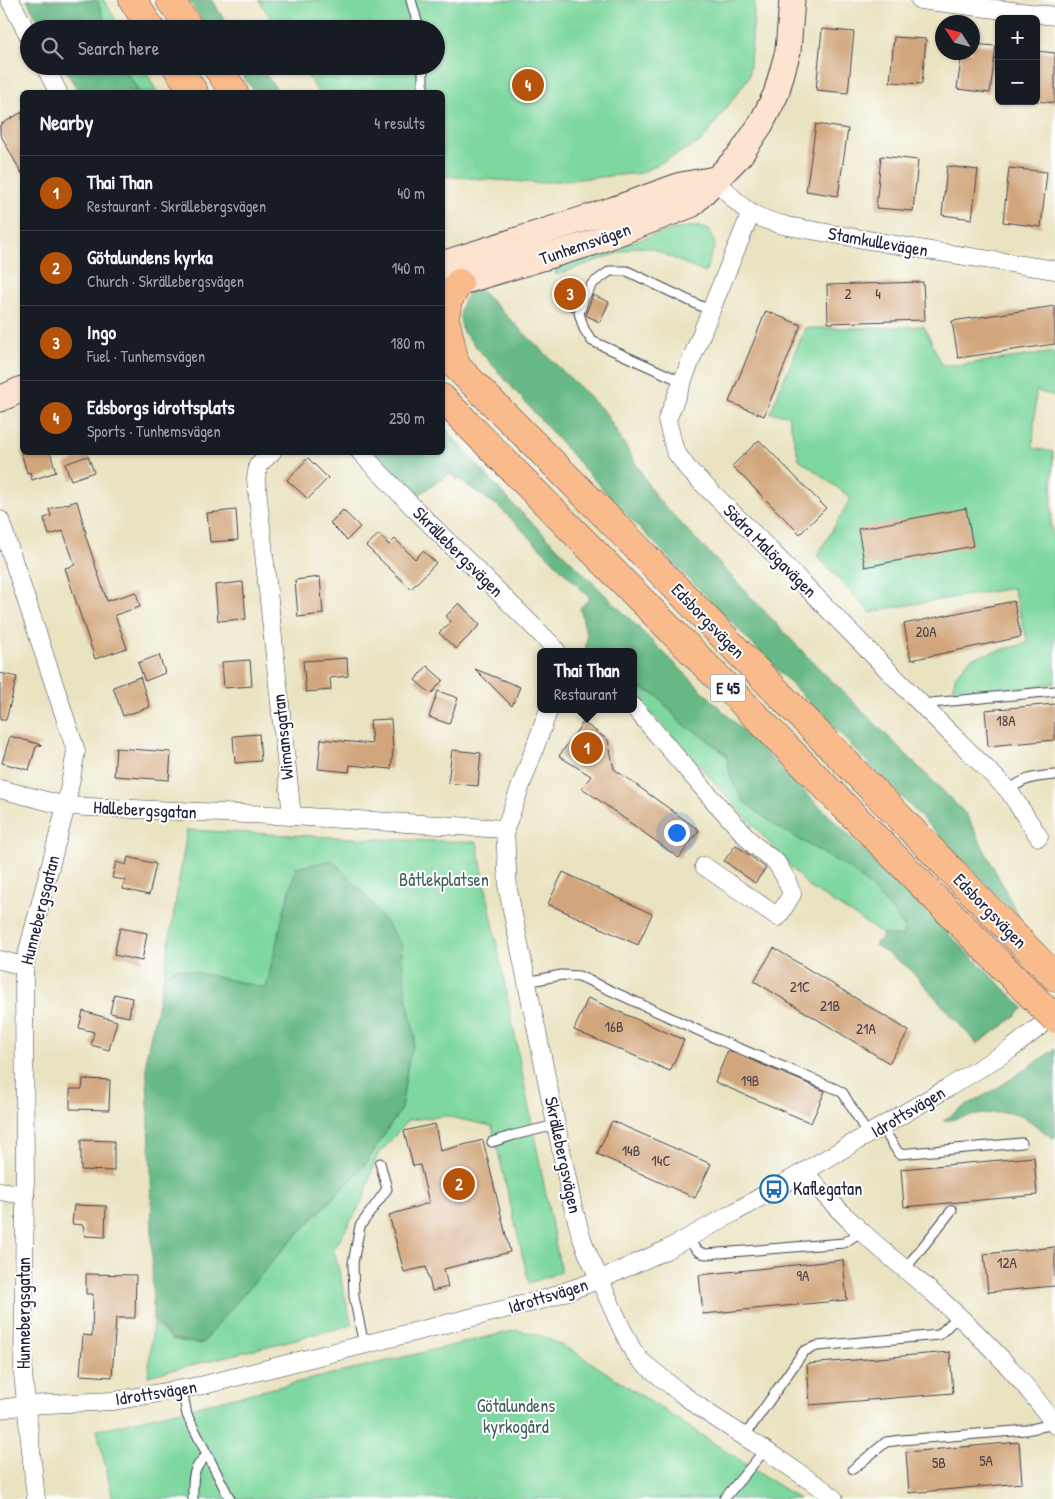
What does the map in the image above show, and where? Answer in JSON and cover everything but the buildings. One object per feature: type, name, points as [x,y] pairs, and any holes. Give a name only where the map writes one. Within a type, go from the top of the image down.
[{"type":"highway","points":[[133,0],[145,20]]},
{"type":"highway","points":[[170,0],[184,20]]},
{"type":"highway","points":[[182,75],[193,90]]},
{"type":"highway","points":[[222,75],[233,90]]},
{"type":"highway","points":[[446,273],[448,301],[445,318],[449,359]]},
{"type":"highway","name":"Edsborgsvägen","points":[[449,359],[615,525],[1055,977]]},
{"type":"highway","name":"Edsborgsvägen","points":[[445,401],[1014,978],[1047,1023]]},
{"type":"street","points":[[10,0],[21,20]]},
{"type":"street","name":"Tunhemsvägen","points":[[446,273],[592,243],[691,205],[740,155],[762,124],[776,94],[788,51],[792,0]]},
{"type":"street","points":[[920,0],[1055,16]]},
{"type":"street","points":[[49,75],[57,90]]},
{"type":"street","name":"Stamkullevägen","points":[[716,179],[732,197],[751,213],[765,220],[787,226],[1055,270]]},
{"type":"street","name":"Södra Malögavägen","points":[[751,213],[667,420],[675,451],[688,469],[1009,791],[1039,837]]},
{"type":"street","points":[[0,399],[20,390]]},
{"type":"street","points":[[0,410],[20,406]]},
{"type":"street","name":"Wimansgatan","points":[[269,455],[258,465],[256,479],[292,816]]},
{"type":"street","name":"Skrällebergsvägen","points":[[363,455],[554,648]]},
{"type":"street","name":"Hunnebergsgatan","points":[[0,520],[76,751],[66,806],[24,966],[25,1196],[23,1374],[36,1499]]},
{"type":"street","points":[[637,711],[754,845],[776,862],[792,894],[778,917],[704,866]]},
{"type":"street","name":"Skrällebergsvägen","points":[[548,713],[505,828],[508,890],[572,1203],[588,1254],[601,1279],[621,1327],[640,1361],[679,1392],[824,1490],[834,1499]]},
{"type":"street","name":"Hallebergsgatan","points":[[0,788],[66,806],[292,816]]},
{"type":"street","points":[[292,816],[505,828]]},
{"type":"street","points":[[0,960],[24,966]]},
{"type":"street","name":"Idrottsvägen","points":[[0,1409],[26,1405],[114,1401],[204,1385],[545,1299],[601,1279],[689,1238],[805,1172],[1010,1049],[1047,1023]]},
{"type":"street","points":[[805,1172],[844,1217],[958,1316],[1001,1357],[1055,1424]]},
{"type":"street","points":[[0,1190],[25,1196]]},
{"type":"lane","points":[[411,0],[417,20]]},
{"type":"lane","points":[[423,75],[423,86]]},
{"type":"lane","points":[[683,382],[592,341],[584,329],[579,313],[584,298],[592,284],[610,271],[627,271],[711,311]]},
{"type":"lane","points":[[926,709],[932,703],[1055,691]]},
{"type":"lane","points":[[1009,791],[1016,784],[1026,779],[1055,775]]},
{"type":"lane","points":[[527,982],[561,975],[579,976],[836,1089],[843,1093],[875,1131],[899,1154],[1022,1143]]},
{"type":"lane","points":[[492,1142],[556,1125]]},
{"type":"lane","points":[[364,1346],[354,1297],[353,1263],[360,1226],[387,1188],[380,1164]]},
{"type":"lane","points":[[905,1269],[952,1210]]},
{"type":"lane","points":[[689,1238],[699,1253],[706,1254],[844,1242],[860,1230]]},
{"type":"lane","points":[[744,1437],[804,1351],[817,1346],[939,1335],[958,1316]]},
{"type":"lane","points":[[182,1389],[187,1415],[230,1499]]},
{"type":"lane","points":[[852,1469],[886,1442],[1026,1430],[1055,1424]]},
{"type":"lane","points":[[724,1499],[765,1450]]},
{"type":"lane","points":[[193,1499],[193,1478],[198,1463],[207,1455]]},
{"type":"green space","points":[[27,0],[97,0],[105,20],[38,20]]},
{"type":"green space","points":[[97,0],[104,0],[116,20],[105,20]]},
{"type":"green space","points":[[189,0],[213,0],[225,20],[202,20]]},
{"type":"green space","points":[[259,0],[755,0],[749,77],[702,141],[641,173],[537,183],[445,176],[445,90],[317,90],[307,75],[445,75],[445,20],[271,20]]},
{"type":"green space","points":[[69,75],[129,75],[138,90],[77,90]]},
{"type":"green space","points":[[129,75],[148,75],[156,90],[138,90]]},
{"type":"green space","points":[[242,75],[266,75],[277,90],[253,90]]},
{"type":"green space","points":[[695,226],[710,230],[715,245],[705,273],[651,248],[636,247],[556,275],[555,266],[670,230]]},
{"type":"green space","points":[[480,290],[605,412],[656,497],[805,654],[966,814],[1020,919],[622,510],[463,332],[460,310],[470,291]]},
{"type":"green space","points":[[924,326],[942,365],[960,365],[1055,352],[1055,396],[1036,391],[1033,448],[1053,452],[1051,525],[1055,548],[1055,683],[956,698],[952,690],[956,675],[971,658],[1028,643],[1013,588],[890,608],[871,613],[817,556],[851,498],[799,459],[788,415],[770,413],[805,328]]},
{"type":"green space","points":[[445,428],[508,499],[1024,1008],[1007,1023],[977,1044],[909,968],[875,945],[883,934],[902,937],[904,928],[896,915],[875,892],[852,870],[776,826],[744,802],[731,778],[726,754],[704,737],[681,723],[658,696],[637,687],[637,648],[586,648],[587,637],[580,608],[590,598],[498,506],[450,474],[417,496],[377,455],[445,455]]},
{"type":"green space","points":[[637,687],[658,696],[681,723],[704,737],[726,755],[731,778],[776,826],[852,870],[896,915],[904,928],[902,937],[883,934],[809,887],[655,717],[637,703]]},
{"type":"green space","name":"Båtlekplatsen","points":[[187,830],[477,842],[561,1272],[529,1283],[492,1126],[445,1116],[408,1120],[376,1158],[364,1198],[334,1250],[352,1325],[148,1376],[153,1322],[173,1340],[202,1344],[280,1253],[364,1166],[401,1109],[408,1063],[415,1038],[406,995],[266,988],[177,968],[164,975]]},
{"type":"green space","points":[[332,860],[367,896],[401,944],[406,995],[415,1038],[408,1063],[401,1109],[364,1166],[293,1238],[202,1344],[173,1339],[153,1320],[151,1172],[146,1057],[164,975],[177,968],[266,988],[296,868]]},
{"type":"green space","points":[[1055,1049],[1055,1139],[1024,1117],[1013,1113],[982,1114],[943,1121],[996,1089]]},
{"type":"green space","name":"Götalundens kyrkogård","points":[[517,1330],[543,1336],[575,1352],[799,1499],[113,1499],[97,1430]]},
{"type":"place","name":"Edsborgs idrottsplats","points":[[528,85]]},
{"type":"place","name":"Ingo","points":[[570,294]]},
{"type":"place","name":"Thai Than","points":[[587,748]]},
{"type":"place","name":"Götalundens kyrka","points":[[459,1184]]},
{"type":"place","name":"Kaflegatan","points":[[774,1189]]}]
